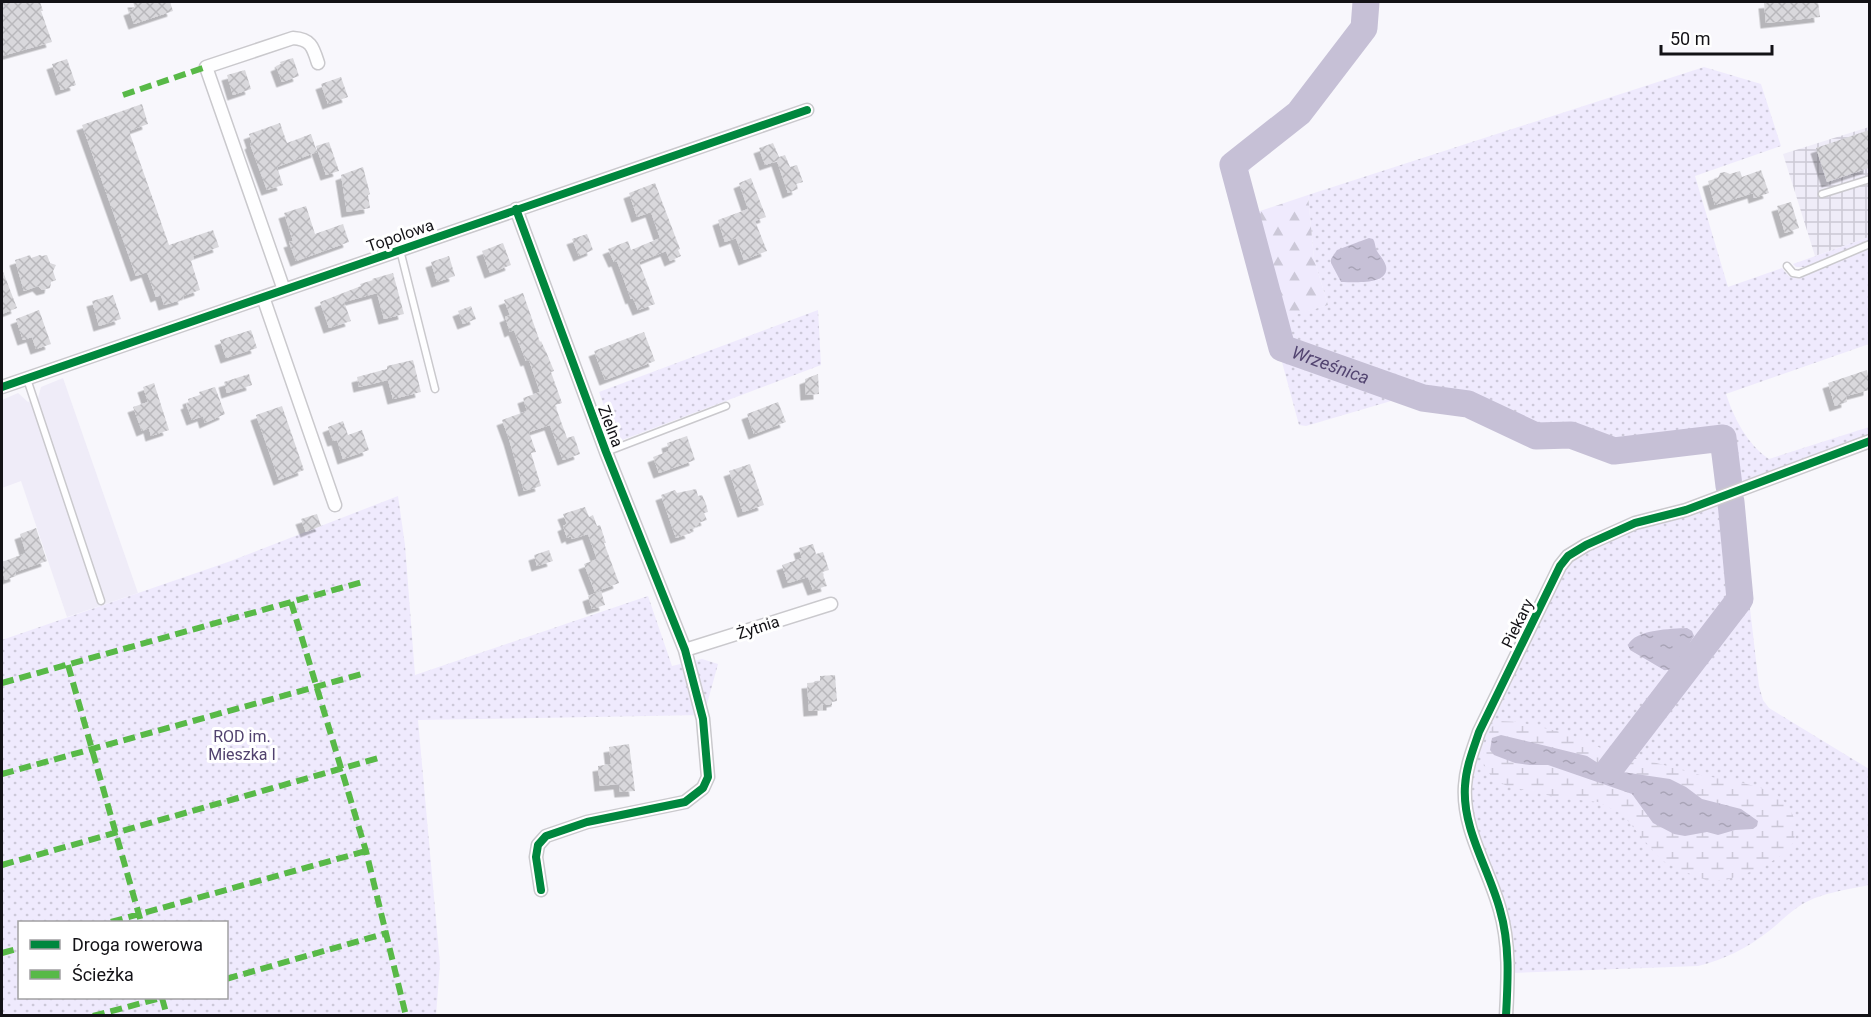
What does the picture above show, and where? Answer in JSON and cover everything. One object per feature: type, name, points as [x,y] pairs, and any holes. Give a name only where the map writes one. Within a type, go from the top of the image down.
[{"type":"street","points":[[284,290],[206,67],[292,38],[302,39],[308,43],[313,48],[318,63]]},
{"type":"street","name":"Topolowa","points":[[2,387],[807,110]]},
{"type":"street","name":"Zielna","points":[[516,209],[606,452],[685,650],[703,719],[706,748],[707,782],[695,796],[685,802],[587,822],[546,836],[538,845],[536,857],[540,890]]},
{"type":"street","points":[[263,297],[335,505]]},
{"type":"street","name":"Piekary","points":[[1506,1016],[1507,947],[1500,910],[1472,835],[1465,788],[1469,761],[1479,732],[1560,566],[1568,556],[1586,545],[1635,523],[1686,510],[1869,441]]},
{"type":"street","name":"Żytnia","points":[[685,650],[831,604]]},
{"type":"lane","points":[[1822,194],[1869,179]]},
{"type":"lane","points":[[1787,266],[1793,273],[1799,274],[1869,244]]},
{"type":"lane","name":"Topolowa","points":[[400,249],[435,389]]},
{"type":"lane","points":[[27,378],[101,601]]},
{"type":"lane","name":"Zielna","points":[[606,452],[726,406]]},
{"type":"shaded area","points":[[1869,127],[1869,237],[1815,256],[1783,154]]},
{"type":"shaded area","points":[[63,378],[138,593],[67,617],[21,481],[2,488],[2,400],[18,393],[28,402],[38,398],[41,387]]},
{"type":"green space","points":[[1362,2],[1374,2],[1372,24],[1368,36],[1313,112],[1251,168],[1246,176],[1282,318],[1328,305],[1314,259],[1308,195],[1704,67],[1761,84],[1781,146],[1695,176],[1728,287],[1782,268],[1790,276],[1800,278],[1869,248],[1869,344],[1726,394],[1733,412],[1742,430],[1754,446],[1769,459],[1869,427],[1869,435],[1726,490],[1720,442],[1613,454],[1569,438],[1535,440],[1484,414],[1491,412],[1469,400],[1424,394],[1405,387],[1408,396],[1306,426],[1299,425],[1229,166],[1296,110],[1361,25]]},
{"type":"green space","points":[[1308,195],[1314,259],[1328,305],[1282,319],[1254,213]]},
{"type":"green space","points":[[1869,237],[1869,240],[1805,267],[1796,267],[1793,264]]},
{"type":"green space","points":[[818,310],[821,365],[617,442],[599,392]]},
{"type":"green space","name":"ROD im. Mieszka I","points":[[398,496],[405,545],[415,675],[648,596],[672,666],[702,659],[718,664],[704,715],[418,720],[440,964],[436,1015],[2,1016],[2,640],[228,562]]},
{"type":"green space","points":[[1737,497],[1759,686],[1763,700],[1769,708],[1869,769],[1869,885],[1814,898],[1794,910],[1744,948],[1698,966],[1513,973],[1508,919],[1478,834],[1473,810],[1473,773],[1483,737],[1491,720],[1562,575],[1575,558],[1634,529],[1685,516]]},
{"type":"green space","points":[[1498,721],[1519,722],[1569,734],[1603,749],[1617,759],[1642,759],[1764,789],[1777,795],[1788,805],[1794,818],[1794,842],[1782,855],[1769,863],[1726,880],[1706,880],[1680,870],[1661,860],[1622,814],[1598,802],[1560,798],[1507,786],[1492,778],[1484,764],[1483,749],[1491,728]]},
{"type":"water","points":[[1369,238],[1373,239],[1385,263],[1386,272],[1382,277],[1370,282],[1341,282],[1331,259],[1337,250]]},
{"type":"water","points":[[1687,628],[1694,636],[1675,667],[1670,670],[1664,670],[1630,650],[1628,645],[1638,636],[1646,633]]},
{"type":"water","points":[[1501,735],[1587,756],[1609,770],[1670,779],[1702,799],[1741,809],[1758,821],[1757,826],[1753,829],[1735,830],[1718,835],[1707,832],[1685,836],[1674,834],[1653,823],[1632,794],[1548,765],[1515,763],[1494,755],[1490,750],[1492,738]]},
{"type":"building","points":[[2,2],[40,2],[52,42],[2,56]]},
{"type":"building","points":[[133,2],[170,2],[173,11],[134,24],[129,10],[135,8]]},
{"type":"building","points":[[1818,2],[1820,17],[1766,23],[1764,3]]},
{"type":"building","points":[[293,58],[299,76],[282,82],[276,66],[281,64],[280,62]]},
{"type":"building","points":[[67,59],[76,85],[61,90],[52,64]]},
{"type":"building","points":[[245,70],[251,89],[233,95],[227,75]]},
{"type":"building","points":[[341,77],[348,97],[328,104],[321,84]]},
{"type":"building","points":[[142,104],[148,124],[129,131],[169,245],[213,230],[219,247],[193,256],[194,259],[191,261],[200,290],[183,296],[184,299],[164,305],[161,295],[156,297],[147,272],[136,276],[82,125]]},
{"type":"building","points":[[280,123],[287,143],[311,134],[317,152],[277,167],[283,185],[267,190],[250,144],[252,143],[249,134]]},
{"type":"building","points":[[1869,130],[1869,168],[1827,182],[1816,148]]},
{"type":"building","points":[[329,142],[339,171],[326,175],[316,146]]},
{"type":"building","points":[[773,143],[779,157],[785,155],[790,167],[797,165],[803,182],[796,184],[798,189],[788,193],[777,161],[765,165],[759,148]]},
{"type":"building","points":[[363,167],[370,194],[368,195],[370,208],[347,212],[341,175]]},
{"type":"building","points":[[1761,170],[1769,193],[1754,198],[1753,193],[1715,205],[1708,181],[1718,178],[1720,173],[1730,174],[1740,171],[1742,177]]},
{"type":"building","points":[[751,178],[766,217],[755,221],[767,251],[744,260],[736,238],[725,242],[718,220],[748,209],[739,183]]},
{"type":"building","points":[[655,183],[681,256],[670,261],[666,251],[639,262],[655,304],[638,310],[633,298],[631,299],[617,261],[614,262],[608,249],[628,241],[631,250],[660,238],[651,212],[637,217],[629,193]]},
{"type":"building","points":[[1791,202],[1799,228],[1785,233],[1777,206]]},
{"type":"building","points":[[306,206],[315,234],[343,224],[349,242],[296,261],[289,242],[293,241],[284,213]]},
{"type":"building","points":[[587,234],[593,250],[579,256],[572,239]]},
{"type":"building","points":[[503,243],[511,265],[490,273],[482,251]]},
{"type":"building","points":[[30,255],[31,258],[47,255],[50,263],[56,265],[53,271],[56,280],[51,282],[50,288],[42,290],[38,286],[24,291],[15,260]]},
{"type":"building","points":[[449,256],[455,276],[437,282],[431,262]]},
{"type":"building","points":[[2,269],[17,308],[2,314]]},
{"type":"building","points":[[393,273],[404,314],[384,319],[377,293],[344,302],[351,321],[329,328],[320,302],[361,286],[360,284],[372,279]]},
{"type":"building","points":[[523,293],[540,342],[554,371],[551,372],[562,403],[555,405],[567,438],[574,436],[580,454],[563,460],[550,425],[529,432],[536,452],[531,453],[541,486],[524,491],[502,420],[527,411],[523,398],[540,392],[529,360],[526,361],[514,330],[510,332],[505,317],[510,315],[504,300]]},
{"type":"building","points":[[113,295],[121,319],[99,326],[92,301]]},
{"type":"building","points":[[471,306],[476,319],[463,324],[458,311]]},
{"type":"building","points":[[39,310],[51,344],[36,349],[32,337],[23,340],[16,319]]},
{"type":"building","points":[[251,330],[257,348],[226,358],[220,340]]},
{"type":"building","points":[[644,332],[655,361],[605,380],[594,351]]},
{"type":"building","points":[[413,360],[421,392],[393,399],[388,380],[359,387],[357,377],[387,369],[387,366]]},
{"type":"building","points":[[1867,370],[1869,390],[1846,396],[1847,402],[1835,406],[1828,383]]},
{"type":"building","points":[[249,374],[252,385],[227,393],[224,382]]},
{"type":"building","points":[[818,374],[819,394],[806,395],[805,379]]},
{"type":"building","points":[[154,383],[169,430],[151,436],[149,428],[142,431],[133,407],[148,402],[143,387]]},
{"type":"building","points":[[215,387],[225,414],[205,423],[203,416],[192,420],[186,404],[189,403],[188,399],[200,395],[199,392]]},
{"type":"building","points":[[778,402],[786,422],[754,434],[747,414]]},
{"type":"building","points":[[282,406],[304,470],[279,480],[256,415]]},
{"type":"building","points":[[343,421],[348,435],[362,430],[369,450],[343,459],[337,440],[333,441],[328,427]]},
{"type":"building","points":[[687,436],[695,460],[659,473],[653,457],[669,451],[667,443]]},
{"type":"building","points":[[750,464],[764,505],[743,512],[729,471]]},
{"type":"building","points":[[696,489],[698,496],[702,495],[706,504],[708,512],[704,513],[707,520],[689,529],[691,533],[676,538],[661,495],[675,490],[677,493]]},
{"type":"building","points":[[585,507],[589,517],[593,515],[597,526],[600,525],[606,543],[604,543],[619,583],[595,592],[584,564],[597,559],[588,534],[572,539],[571,536],[567,538],[563,526],[567,524],[563,514]]},
{"type":"building","points":[[317,514],[321,526],[306,532],[301,519]]},
{"type":"building","points":[[36,528],[47,561],[15,572],[16,576],[5,580],[2,562],[26,553],[20,534]]},
{"type":"building","points":[[813,544],[816,554],[823,552],[829,570],[822,572],[827,586],[813,590],[808,577],[788,583],[782,565],[802,558],[799,548]]},
{"type":"building","points":[[549,550],[553,561],[537,566],[534,555]]},
{"type":"building","points":[[601,591],[605,605],[592,609],[588,596]]},
{"type":"building","points":[[835,675],[837,701],[832,702],[832,705],[823,705],[823,710],[809,711],[807,683],[820,682],[820,676]]},
{"type":"building","points":[[629,744],[635,791],[620,792],[619,784],[600,786],[598,766],[611,764],[609,747]]},
{"type":"waterway","name":"Wrześnica","points":[[1366,2],[1364,28],[1299,113],[1233,165],[1282,348],[1423,398],[1468,404],[1536,436],[1571,435],[1614,451],[1723,438],[1729,486]]},
{"type":"waterway","name":"Wrześnica","points":[[1609,770],[1740,599],[1731,502]]},
{"type":"marked path","points":[[123,95],[206,67]]},
{"type":"marked path","points":[[2,683],[366,581]]},
{"type":"marked path","points":[[291,602],[366,851],[406,1016]]},
{"type":"marked path","points":[[68,665],[141,921]]},
{"type":"marked path","points":[[2,774],[362,674]]},
{"type":"marked path","points":[[2,865],[382,757]]},
{"type":"marked path","points":[[115,921],[366,851]]},
{"type":"marked path","points":[[228,978],[387,933]]},
{"type":"marked path","points":[[2,953],[18,949]]},
{"type":"marked path","points":[[93,1016],[157,999]]},
{"type":"marked path","points":[[162,999],[167,1016]]},
{"type":"cycle path","points":[[2,387],[807,110]]},
{"type":"cycle path","points":[[516,209],[606,452],[685,650],[703,719],[708,777],[703,788],[685,802],[587,822],[546,836],[538,845],[536,857],[541,890]]},
{"type":"cycle path","points":[[1506,1016],[1508,976],[1503,923],[1472,833],[1465,802],[1465,786],[1470,759],[1479,732],[1560,566],[1568,556],[1586,545],[1635,523],[1686,510],[1870,441]]}]
